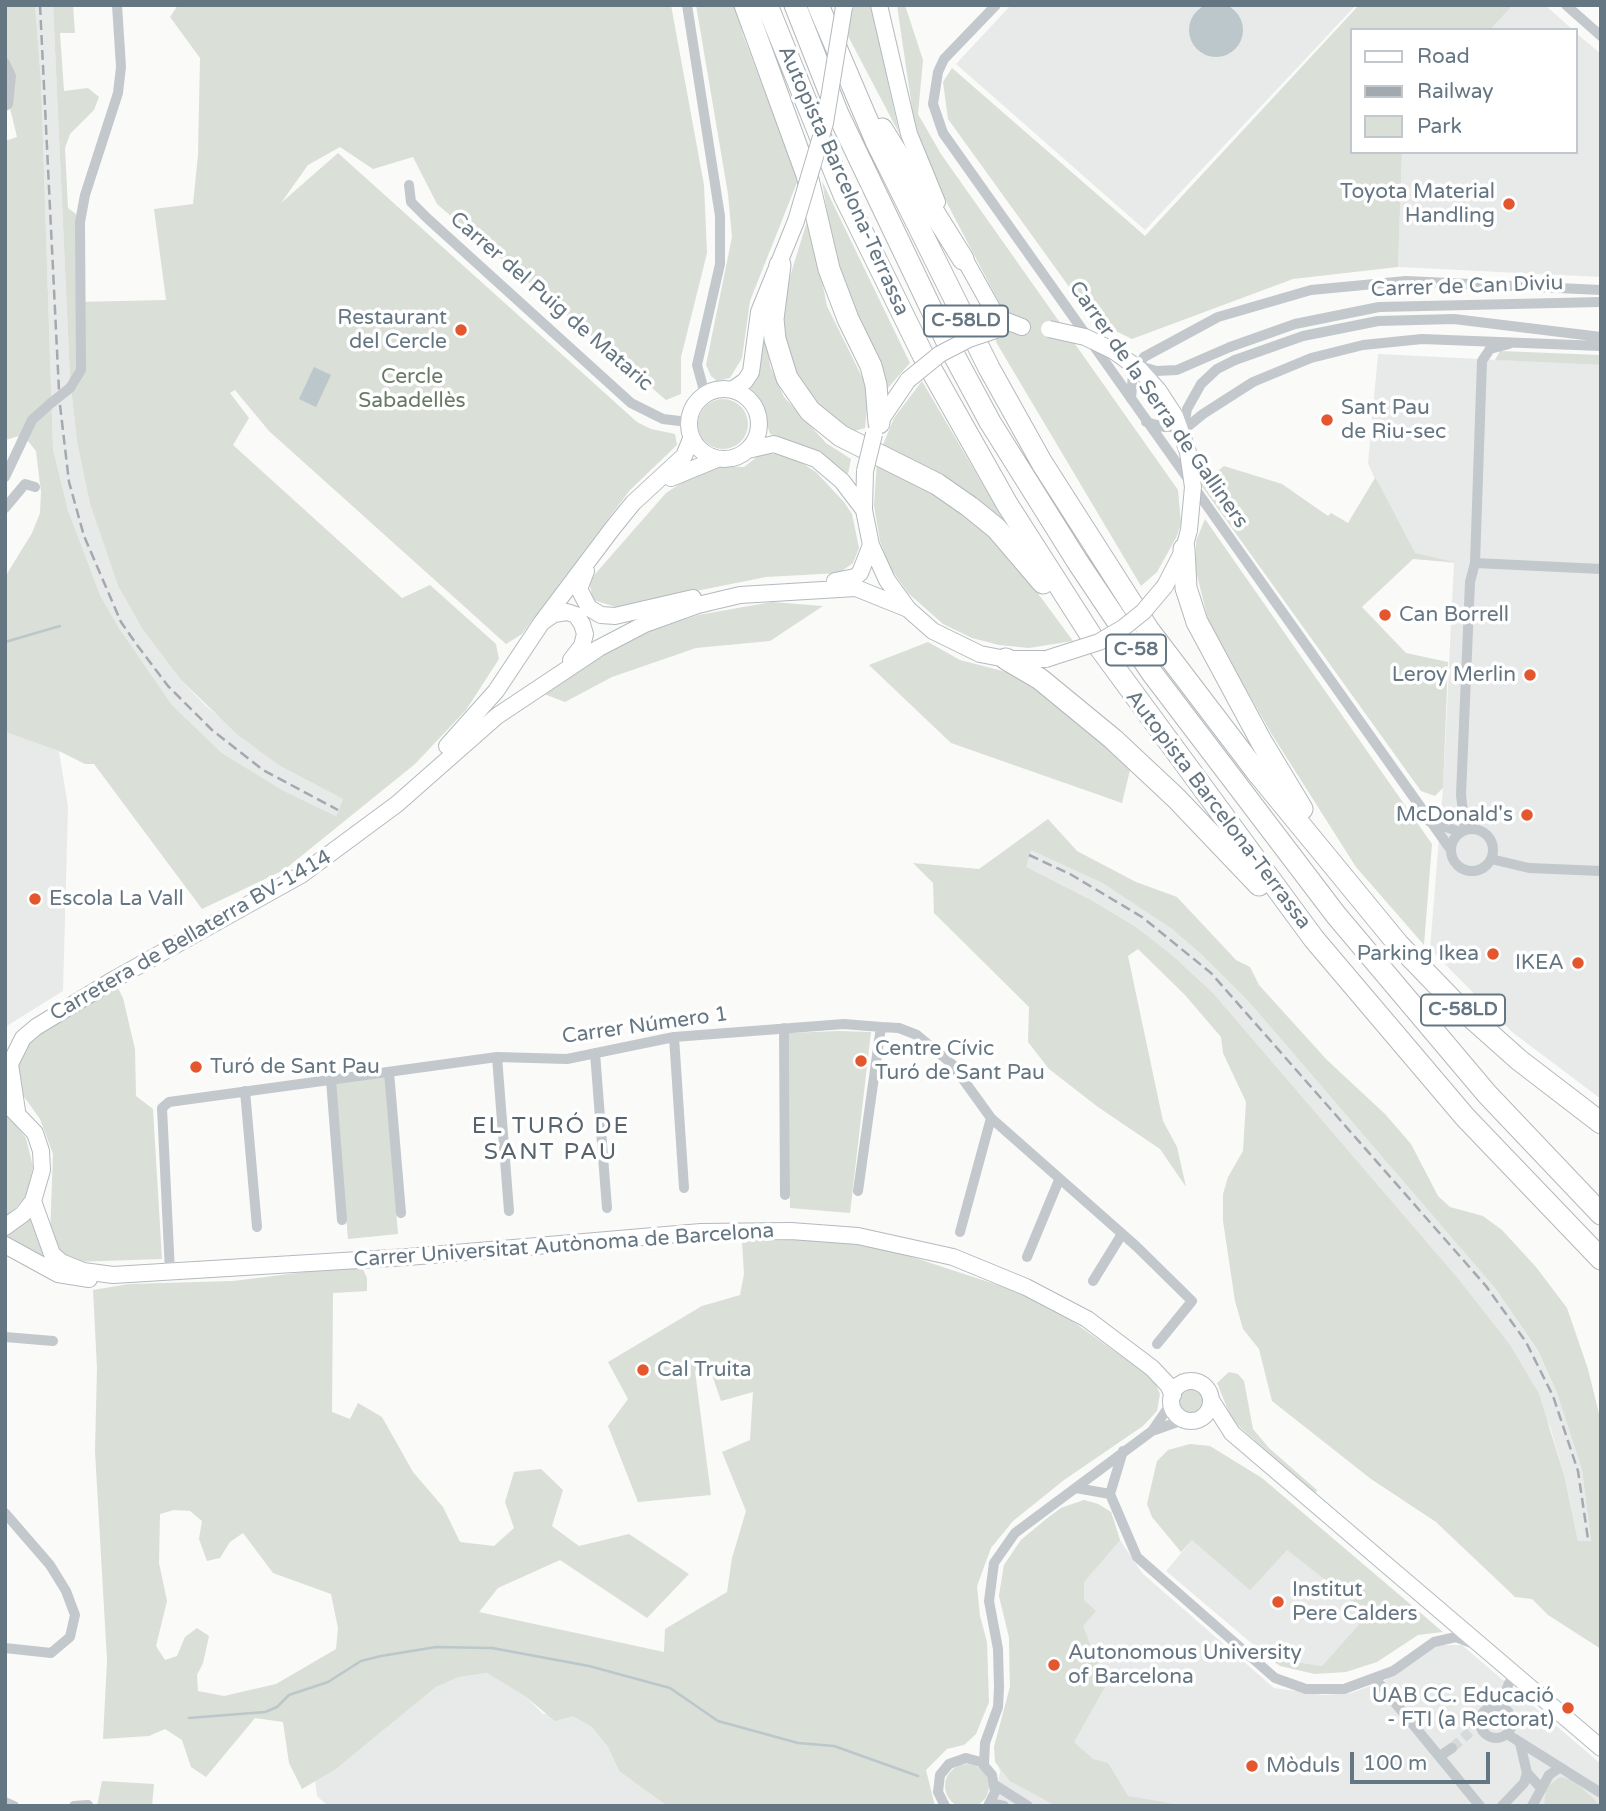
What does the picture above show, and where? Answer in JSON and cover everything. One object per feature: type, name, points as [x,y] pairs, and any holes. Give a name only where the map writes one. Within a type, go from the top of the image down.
[{"type":"highway","points":[[746,5],[807,175],[829,269],[841,302],[871,366],[876,385],[877,428]]},
{"type":"highway","name":"Autopista Barcelona-Terrassa","points":[[766,5],[844,195],[923,355],[1007,504],[1092,637],[1314,939],[1465,1116],[1601,1258]]},
{"type":"highway","name":"Autopista Barcelona-Terrassa","points":[[795,5],[838,114],[942,332],[990,422],[1077,561],[1152,673],[1336,915],[1487,1094],[1601,1214]]},
{"type":"highway","name":"C-58LD","points":[[818,5],[856,98],[921,234],[996,380],[1076,518],[1148,629],[1256,771],[1398,944],[1455,1003],[1519,1060],[1601,1123]]},
{"type":"highway","points":[[845,67],[964,259]]},
{"type":"highway","points":[[780,265],[773,319],[775,340],[787,379],[810,411],[841,436],[937,484],[970,507],[1014,547],[1065,614],[1092,637]]},
{"type":"highway","points":[[1186,540],[1186,588],[1197,622],[1272,761],[1356,893]]},
{"type":"highway","points":[[1006,659],[1040,679],[1113,739],[1176,798],[1314,939]]},
{"type":"street","points":[[5,477],[32,419],[70,388],[81,370],[80,222],[85,195],[118,93],[121,67],[117,5]]},
{"type":"street","points":[[687,5],[720,216],[720,264],[696,365],[705,394]]},
{"type":"street","points":[[879,5],[909,134],[964,259],[993,310],[1004,320],[1023,327]]},
{"type":"street","name":"Carrer de la Serra de Galliners","points":[[996,5],[944,59],[936,80],[933,104],[943,133],[1451,850]]},
{"type":"street","points":[[1566,5],[1601,36]]},
{"type":"street","points":[[732,390],[745,381],[751,372],[759,312],[766,289],[780,265],[796,221],[825,124],[844,6]]},
{"type":"street","points":[[5,63],[11,76],[8,104],[5,106]]},
{"type":"street","name":"Carrer del Puig de Mataric","points":[[409,185],[411,202],[427,218],[631,403],[663,419],[688,422]]},
{"type":"street","name":"Carrer de Can Diviu","points":[[1137,359],[1191,330],[1246,307],[1338,285],[1406,281],[1601,290]]},
{"type":"street","name":"Carrer de Can Diviu","points":[[1097,351],[1121,358],[1137,359],[1156,371],[1177,370],[1294,324],[1379,307],[1601,302]]},
{"type":"street","name":"Carrer de Can Diviu","points":[[1183,475],[1187,409],[1201,384],[1217,369],[1235,360],[1303,336],[1378,321],[1454,319],[1601,337]]},
{"type":"street","points":[[1023,327],[1049,329],[1085,337],[1137,359],[1185,431],[1193,487],[1186,540],[1164,586],[1143,612],[1099,642],[1046,659],[1006,659],[953,642],[933,631],[908,609],[887,580],[872,545],[864,510],[865,471],[877,428],[908,380],[924,365],[957,344],[996,330],[1023,327]]},
{"type":"street","points":[[1146,422],[1185,431],[1217,404],[1253,382],[1290,366],[1338,351],[1422,340],[1601,346]]},
{"type":"street","points":[[1430,821],[1463,831],[1479,830],[1488,837],[1492,845],[1490,859],[1480,869],[1464,869],[1456,863],[1451,850],[1463,831],[1461,794],[1471,582],[1475,563],[1482,361],[1490,349],[1509,344]]},
{"type":"street","points":[[1131,401],[1129,388],[1137,359]]},
{"type":"street","points":[[687,462],[691,439],[688,422],[696,402],[715,390],[732,390],[750,400],[756,410],[758,433],[748,450]]},
{"type":"street","points":[[691,439],[705,454],[717,459]]},
{"type":"street","points":[[111,977],[312,859],[393,798],[429,766],[496,691],[542,622],[579,581],[637,506],[687,462],[738,457],[748,450],[774,444],[816,459],[842,481],[864,510]]},
{"type":"street","points":[[5,508],[25,484],[35,487]]},
{"type":"street","points":[[855,582],[872,545]]},
{"type":"street","points":[[1475,563],[1601,569]]},
{"type":"street","name":"Carretera de Bellaterra BV-1414","points":[[579,581],[589,608],[601,615],[615,616],[741,589],[855,582],[908,609]]},
{"type":"street","name":"Carretera de Bellaterra BV-1414","points":[[5,1045],[24,1026],[302,876],[397,804],[476,732],[558,674],[645,624],[698,605],[740,595],[855,582]]},
{"type":"street","name":"Carretera de Bellaterra BV-1414","points":[[429,766],[505,700],[584,640],[702,596]]},
{"type":"street","points":[[542,622],[554,614],[567,612],[576,615],[584,640]]},
{"type":"street","name":"Carretera de Bellaterra BV-1414","points":[[476,732],[486,720],[532,685],[575,657],[584,640]]},
{"type":"street","points":[[1490,859],[1529,868],[1601,871]]},
{"type":"street","name":"Carretera de Bellaterra BV-1414","points":[[11,1107],[10,1064],[23,1038],[68,1002]]},
{"type":"street","name":"Carrer Número 1","points":[[170,1272],[162,1108],[169,1102],[496,1058],[568,1059],[674,1037],[844,1024],[899,1028],[917,1035],[952,1064],[991,1118],[1122,1234],[1192,1301],[1157,1344]]},
{"type":"street","points":[[858,1191],[881,1027]]},
{"type":"street","points":[[784,1028],[785,1195]]},
{"type":"street","points":[[674,1037],[684,1188]]},
{"type":"street","points":[[595,1053],[607,1208]]},
{"type":"street","points":[[496,1058],[509,1211]]},
{"type":"street","points":[[389,1072],[401,1213]]},
{"type":"street","points":[[331,1080],[342,1220]]},
{"type":"street","points":[[245,1091],[257,1227]]},
{"type":"street","points":[[5,1227],[23,1214],[33,1201],[42,1174],[41,1151],[32,1129],[11,1107]]},
{"type":"street","points":[[960,1232],[991,1118]]},
{"type":"street","points":[[1027,1257],[1059,1180]]},
{"type":"street","name":"Carrer Universitat Autònoma de Barcelona","points":[[33,1201],[52,1254],[61,1262],[83,1272],[113,1275]]},
{"type":"street","name":"Carrer Universitat Autònoma de Barcelona","points":[[5,1245],[68,1278],[83,1280],[113,1275],[701,1232],[791,1231],[858,1236],[953,1258],[1026,1287],[1087,1319],[1152,1368],[1168,1385],[1172,1399]]},
{"type":"street","points":[[1093,1281],[1122,1234]]},
{"type":"street","points":[[5,1337],[53,1341]]},
{"type":"street","name":"Carrer Universitat Autònoma de Barcelona","points":[[1152,1368],[1186,1382]]},
{"type":"street","points":[[1152,1431],[1186,1382],[1203,1384],[1232,1433],[1601,1748]]},
{"type":"street","points":[[1172,1399],[1176,1413],[1232,1433]]},
{"type":"street","points":[[984,1764],[985,1744],[998,1707],[999,1687],[998,1649],[989,1601],[994,1563],[1016,1533],[1123,1451],[1152,1431],[1207,1413],[1211,1400]]},
{"type":"street","points":[[1123,1451],[1110,1494],[1137,1557],[1275,1678],[1306,1689],[1344,1689],[1393,1671],[1434,1642],[1456,1637],[1478,1645]]},
{"type":"street","points":[[1076,1488],[1110,1494]]},
{"type":"street","points":[[5,1513],[50,1565],[66,1591],[75,1615],[70,1637],[51,1653],[5,1648]]},
{"type":"street","points":[[1378,1682],[1480,1806]]},
{"type":"street","points":[[1500,1706],[1509,1683]]},
{"type":"street","points":[[1500,1706],[1508,1711],[1512,1720],[1507,1734],[1493,1738],[1475,1730],[1482,1713],[1490,1707],[1500,1706]]},
{"type":"street","points":[[1507,1734],[1601,1793]]},
{"type":"street","points":[[1502,1806],[1524,1783],[1527,1773],[1520,1743]]},
{"type":"street","points":[[945,1806],[938,1792],[940,1775],[951,1762],[966,1758],[985,1744]]},
{"type":"street","points":[[1440,1756],[1452,1748]]},
{"type":"street","points":[[966,1758],[984,1764],[992,1775],[995,1785],[989,1804],[1004,1806]]},
{"type":"street","points":[[1515,1792],[1526,1795],[1532,1804],[1549,1775],[1559,1768]]},
{"type":"street","points":[[1527,1773],[1541,1788]]},
{"type":"street","points":[[995,1785],[1028,1806]]},
{"type":"street","points":[[5,1802],[14,1806]]},
{"type":"street","points":[[74,1806],[88,1805]]},
{"type":"shaded area","points":[[1216,3],[1235,11],[1243,30],[1235,49],[1216,57],[1197,49],[1189,30],[1197,11]]},
{"type":"shaded area","points":[[35,5],[53,5],[70,378],[77,442],[90,504],[118,586],[143,630],[181,680],[206,706],[280,766],[343,799],[336,816],[284,791],[222,753],[172,705],[119,628],[100,595],[68,510],[53,449],[41,80]]},
{"type":"shaded area","points":[[1011,5],[1356,5],[1145,230],[956,64]]},
{"type":"shaded area","points":[[1513,5],[1545,5],[1571,28],[1492,28]]},
{"type":"shaded area","name":"Toyota Material Handling","points":[[1578,35],[1601,54],[1601,277],[1398,267],[1402,154],[1578,154]]},
{"type":"shaded area","points":[[1378,354],[1601,365],[1601,1099],[1512,1032],[1430,949],[1443,788],[1454,563],[1416,559],[1368,463]]},
{"type":"shaded area","points":[[314,367],[331,375],[316,407],[299,399]]},
{"type":"shaded area","name":"Escola La Vall","points":[[5,732],[59,751],[68,807],[63,991],[5,1027]]},
{"type":"shaded area","points":[[1031,849],[1103,882],[1172,929],[1201,954],[1249,1002],[1495,1288],[1538,1352],[1557,1393],[1582,1470],[1591,1541],[1578,1541],[1550,1426],[1456,1276],[1213,993],[1171,954],[1136,927],[1093,901],[1025,867]]},
{"type":"shaded area","name":"Autonomous University of Barcelona","points":[[1084,1500],[1111,1512],[1120,1540],[1142,1573],[1274,1688],[1323,1695],[1351,1693],[1384,1681],[1438,1645],[1462,1645],[1601,1764],[1601,1806],[994,1806],[1000,1772],[994,1747],[1010,1687],[1009,1637],[999,1596],[1004,1565],[1021,1540],[1045,1520],[1061,1508]]},
{"type":"shaded area","name":"Institut Pere Calders","points":[[1192,1540],[1287,1550],[1368,1614],[1322,1666],[1269,1658],[1166,1571]]},
{"type":"shaded area","points":[[487,1673],[526,1697],[543,1714],[573,1715],[592,1727],[608,1747],[619,1771],[667,1806],[328,1806],[317,1796],[315,1781],[336,1769],[436,1687],[459,1677]]},
{"type":"green space","name":"Cercle Sabadellès","points":[[5,5],[35,5],[41,80],[53,449],[68,510],[100,595],[119,628],[172,705],[222,753],[284,791],[336,816],[343,799],[280,766],[237,734],[181,680],[143,630],[118,586],[90,504],[77,442],[70,378],[53,5],[73,5],[75,33],[60,33],[64,91],[88,88],[99,97],[94,110],[70,134],[65,148],[68,208],[76,214],[76,302],[166,300],[154,209],[193,204],[198,155],[200,58],[170,17],[178,5],[671,5],[704,185],[707,253],[681,357],[681,394],[666,400],[437,204],[413,157],[373,169],[340,147],[308,165],[281,203],[338,153],[637,422],[651,429],[675,434],[677,445],[630,490],[522,634],[506,644],[269,431],[235,390],[230,393],[249,418],[233,445],[402,598],[430,585],[496,644],[499,659],[466,710],[415,764],[284,870],[202,909],[94,764],[85,764],[59,751],[5,732],[5,577],[32,533],[40,513],[41,492],[36,451],[23,435],[5,440],[5,141],[17,137],[5,88]]},
{"type":"green space","points":[[696,5],[735,5],[743,35],[798,180],[750,301],[742,358],[730,378],[717,381],[711,376],[706,365],[732,237],[728,194]]},
{"type":"green space","points":[[851,5],[871,5],[899,133],[848,36]]},
{"type":"green space","points":[[897,5],[905,5],[923,60],[918,114],[941,154],[1178,490],[1181,523],[1177,536],[1157,572],[1141,586],[996,342],[1003,310],[927,165],[913,115]]},
{"type":"green space","points":[[1359,5],[1513,5],[1492,28],[1350,28],[1350,154],[1402,154],[1398,267],[1293,279],[1132,339],[1093,320],[948,119],[943,82],[952,68],[1145,236]]},
{"type":"green space","points":[[822,181],[910,363],[887,389],[837,272]]},
{"type":"green space","points":[[809,215],[827,306],[863,379],[868,399],[865,428],[854,431],[825,412],[801,384],[787,353],[782,326],[788,283]]},
{"type":"green space","points":[[764,323],[770,366],[784,397],[826,443],[851,459],[848,474],[805,446],[770,434],[759,400],[750,388],[755,378]]},
{"type":"green space","points":[[1500,351],[1601,355],[1601,365],[1495,360]]},
{"type":"green space","points":[[922,381],[1010,531],[882,447],[894,418]]},
{"type":"green space","points":[[723,399],[741,406],[748,424],[741,442],[723,449],[705,442],[698,424],[705,406]]},
{"type":"green space","points":[[762,453],[789,455],[816,472],[844,502],[852,514],[859,548],[853,563],[839,573],[766,577],[616,607],[593,600],[589,581],[666,493],[695,474],[725,466],[744,467]]},
{"type":"green space","points":[[877,460],[951,504],[1009,554],[1073,641],[1029,648],[999,645],[972,638],[943,624],[908,593],[889,566],[880,541],[874,506]]},
{"type":"green space","points":[[1368,463],[1415,553],[1454,562],[1413,559],[1362,607],[1406,653],[1448,662],[1443,788],[1435,796],[1421,791],[1201,485],[1224,466],[1282,484],[1328,516],[1331,513],[1348,523],[1375,478]]},
{"type":"green space","points":[[1205,519],[1432,844],[1424,945],[1356,867],[1271,733],[1209,624],[1196,571],[1196,541]]},
{"type":"green space","points":[[772,602],[823,606],[770,641],[696,648],[612,677],[565,702],[539,692],[641,634],[698,615]]},
{"type":"green space","points":[[928,642],[960,660],[1018,675],[1132,762],[1122,803],[951,743],[869,665]]},
{"type":"green space","points":[[1048,819],[1077,851],[1136,882],[1177,897],[1236,960],[1250,967],[1259,985],[1327,1060],[1385,1114],[1411,1144],[1438,1196],[1450,1207],[1483,1216],[1502,1230],[1536,1267],[1567,1308],[1588,1369],[1601,1422],[1601,1649],[1548,1615],[1532,1599],[1515,1597],[1436,1522],[1371,1479],[1272,1401],[1259,1349],[1243,1329],[1235,1301],[1223,1221],[1223,1194],[1228,1177],[1243,1151],[1246,1102],[1223,1053],[1221,1037],[1185,995],[1138,949],[1128,956],[1163,1121],[1177,1147],[1186,1187],[1160,1149],[1098,1107],[1049,1069],[1028,1042],[1029,1007],[934,913],[933,883],[913,863],[979,869]],"holes":[[[1031,850],[1103,883],[1172,929],[1249,1002],[1495,1288],[1538,1351],[1557,1393],[1582,1470],[1591,1541],[1578,1541],[1564,1475],[1539,1394],[1510,1345],[1456,1276],[1213,993],[1171,954],[1136,927],[1093,901],[1026,867]]]},
{"type":"green space","points":[[116,984],[123,998],[135,1049],[136,1096],[153,1109],[162,1259],[73,1262],[62,1256],[50,1236],[53,1154],[40,1119],[17,1087],[18,1067],[22,1051],[32,1039]]},
{"type":"green space","points":[[871,1032],[850,1213],[790,1208],[789,1033]]},
{"type":"green space","points":[[385,1077],[398,1234],[348,1239],[335,1084]]},
{"type":"green space","points":[[5,1112],[26,1138],[33,1167],[27,1195],[5,1220]]},
{"type":"green space","points":[[30,1217],[40,1242],[56,1264],[5,1239],[5,1235]]},
{"type":"green space","points":[[834,1239],[894,1251],[1013,1290],[1065,1316],[1154,1380],[1160,1394],[1157,1411],[1143,1426],[1064,1480],[1013,1521],[991,1548],[977,1586],[980,1616],[987,1642],[989,1702],[976,1734],[964,1745],[947,1749],[926,1770],[935,1806],[667,1806],[619,1771],[608,1747],[592,1727],[573,1716],[555,1721],[526,1697],[487,1673],[459,1677],[436,1687],[336,1769],[302,1789],[289,1763],[283,1722],[255,1718],[206,1777],[191,1767],[182,1740],[165,1729],[149,1736],[103,1739],[107,1660],[95,1451],[97,1368],[93,1290],[129,1284],[233,1281],[361,1265],[367,1278],[367,1291],[333,1293],[332,1412],[350,1419],[358,1403],[382,1417],[413,1472],[443,1507],[460,1542],[494,1546],[514,1528],[505,1502],[514,1472],[541,1469],[563,1490],[552,1526],[579,1546],[629,1534],[689,1574],[647,1618],[560,1560],[498,1588],[479,1612],[664,1652],[665,1629],[727,1592],[732,1558],[746,1511],[722,1452],[750,1440],[753,1392],[721,1401],[709,1366],[695,1371],[711,1495],[638,1502],[608,1426],[628,1399],[608,1362],[702,1306],[740,1295],[744,1274],[742,1241]],"holes":[[[174,1510],[190,1511],[202,1521],[199,1539],[207,1561],[220,1558],[230,1542],[243,1533],[273,1573],[331,1594],[338,1628],[336,1649],[276,1684],[224,1696],[198,1691],[197,1675],[203,1663],[209,1636],[197,1628],[185,1637],[177,1656],[165,1660],[156,1646],[167,1601],[159,1563],[160,1514]]]},
{"type":"green space","points":[[1229,1372],[1238,1374],[1244,1381],[1253,1429],[1269,1448],[1317,1490],[1315,1494],[1232,1420],[1217,1383]]},
{"type":"green space","points":[[1192,1388],[1201,1392],[1205,1401],[1201,1410],[1192,1414],[1183,1410],[1179,1401],[1183,1392]]},
{"type":"green space","points":[[1190,1444],[1210,1446],[1262,1478],[1443,1632],[1418,1635],[1377,1662],[1346,1672],[1315,1674],[1280,1666],[1269,1658],[1322,1666],[1368,1614],[1287,1550],[1250,1590],[1192,1540],[1181,1552],[1152,1517],[1147,1504],[1157,1461],[1168,1450]]},
{"type":"green space","points":[[1084,1500],[1111,1512],[1120,1540],[1084,1582],[1084,1600],[1096,1611],[1083,1626],[1106,1685],[1074,1742],[1093,1759],[1108,1763],[1128,1796],[1186,1806],[1056,1806],[1010,1781],[995,1762],[994,1747],[1010,1687],[1009,1637],[999,1596],[1004,1565],[1021,1540],[1045,1520],[1061,1508]]},
{"type":"green space","points":[[967,1764],[982,1771],[989,1786],[982,1801],[967,1808],[952,1801],[945,1786],[952,1771]]},
{"type":"green space","points":[[1560,1777],[1573,1780],[1601,1806],[1544,1806],[1546,1788]]},
{"type":"green space","points":[[102,1781],[154,1784],[152,1806],[97,1806]]},
{"type":"waterway","points":[[5,642],[60,626]]},
{"type":"waterway","points":[[189,1718],[265,1712],[277,1707],[289,1695],[328,1682],[361,1661],[381,1656],[436,1647],[492,1648],[589,1666],[670,1688],[718,1721],[798,1743],[834,1746],[918,1776]]},
{"type":"tunnel","points":[[1452,1748],[1470,1732]]},
{"type":"railway","points":[[40,5],[59,391]]},
{"type":"railway","points":[[60,405],[69,482],[84,536],[121,622],[168,686],[212,730],[263,770],[338,810]]},
{"type":"railway","points":[[1029,855],[1070,874],[1142,917],[1211,973],[1486,1286],[1526,1342],[1553,1396],[1578,1471],[1588,1539]]},
{"type":"place","name":"Toyota Material Handling","points":[[1509,204]]},
{"type":"place","name":"Restaurant del Cercle","points":[[461,330]]},
{"type":"place","name":"Sant Pau de Riu-sec","points":[[1327,420]]},
{"type":"place","name":"Can Borrell","points":[[1385,615]]},
{"type":"place","name":"Leroy Merlin","points":[[1530,675]]},
{"type":"place","name":"McDonald's","points":[[1527,815]]},
{"type":"place","name":"Escola La Vall","points":[[35,899]]},
{"type":"place","name":"Parking Ikea","points":[[1493,954]]},
{"type":"place","name":"IKEA","points":[[1578,963]]},
{"type":"place","name":"Centre Cívic Turó de Sant Pau","points":[[861,1061]]},
{"type":"place","name":"Turó de Sant Pau","points":[[196,1067]]},
{"type":"place","name":"Cal Truita","points":[[643,1370]]},
{"type":"place","name":"Institut Pere Calders","points":[[1278,1602]]},
{"type":"place","name":"Autonomous University of Barcelona","points":[[1054,1665]]},
{"type":"place","name":"UAB CC. Educació - FTI (a Rectorat)","points":[[1568,1708]]},
{"type":"place","name":"Mòduls","points":[[1252,1766]]},
{"type":"district","name":"EL TURÓ DE SANT PAU","points":[[551,1140]]}]
